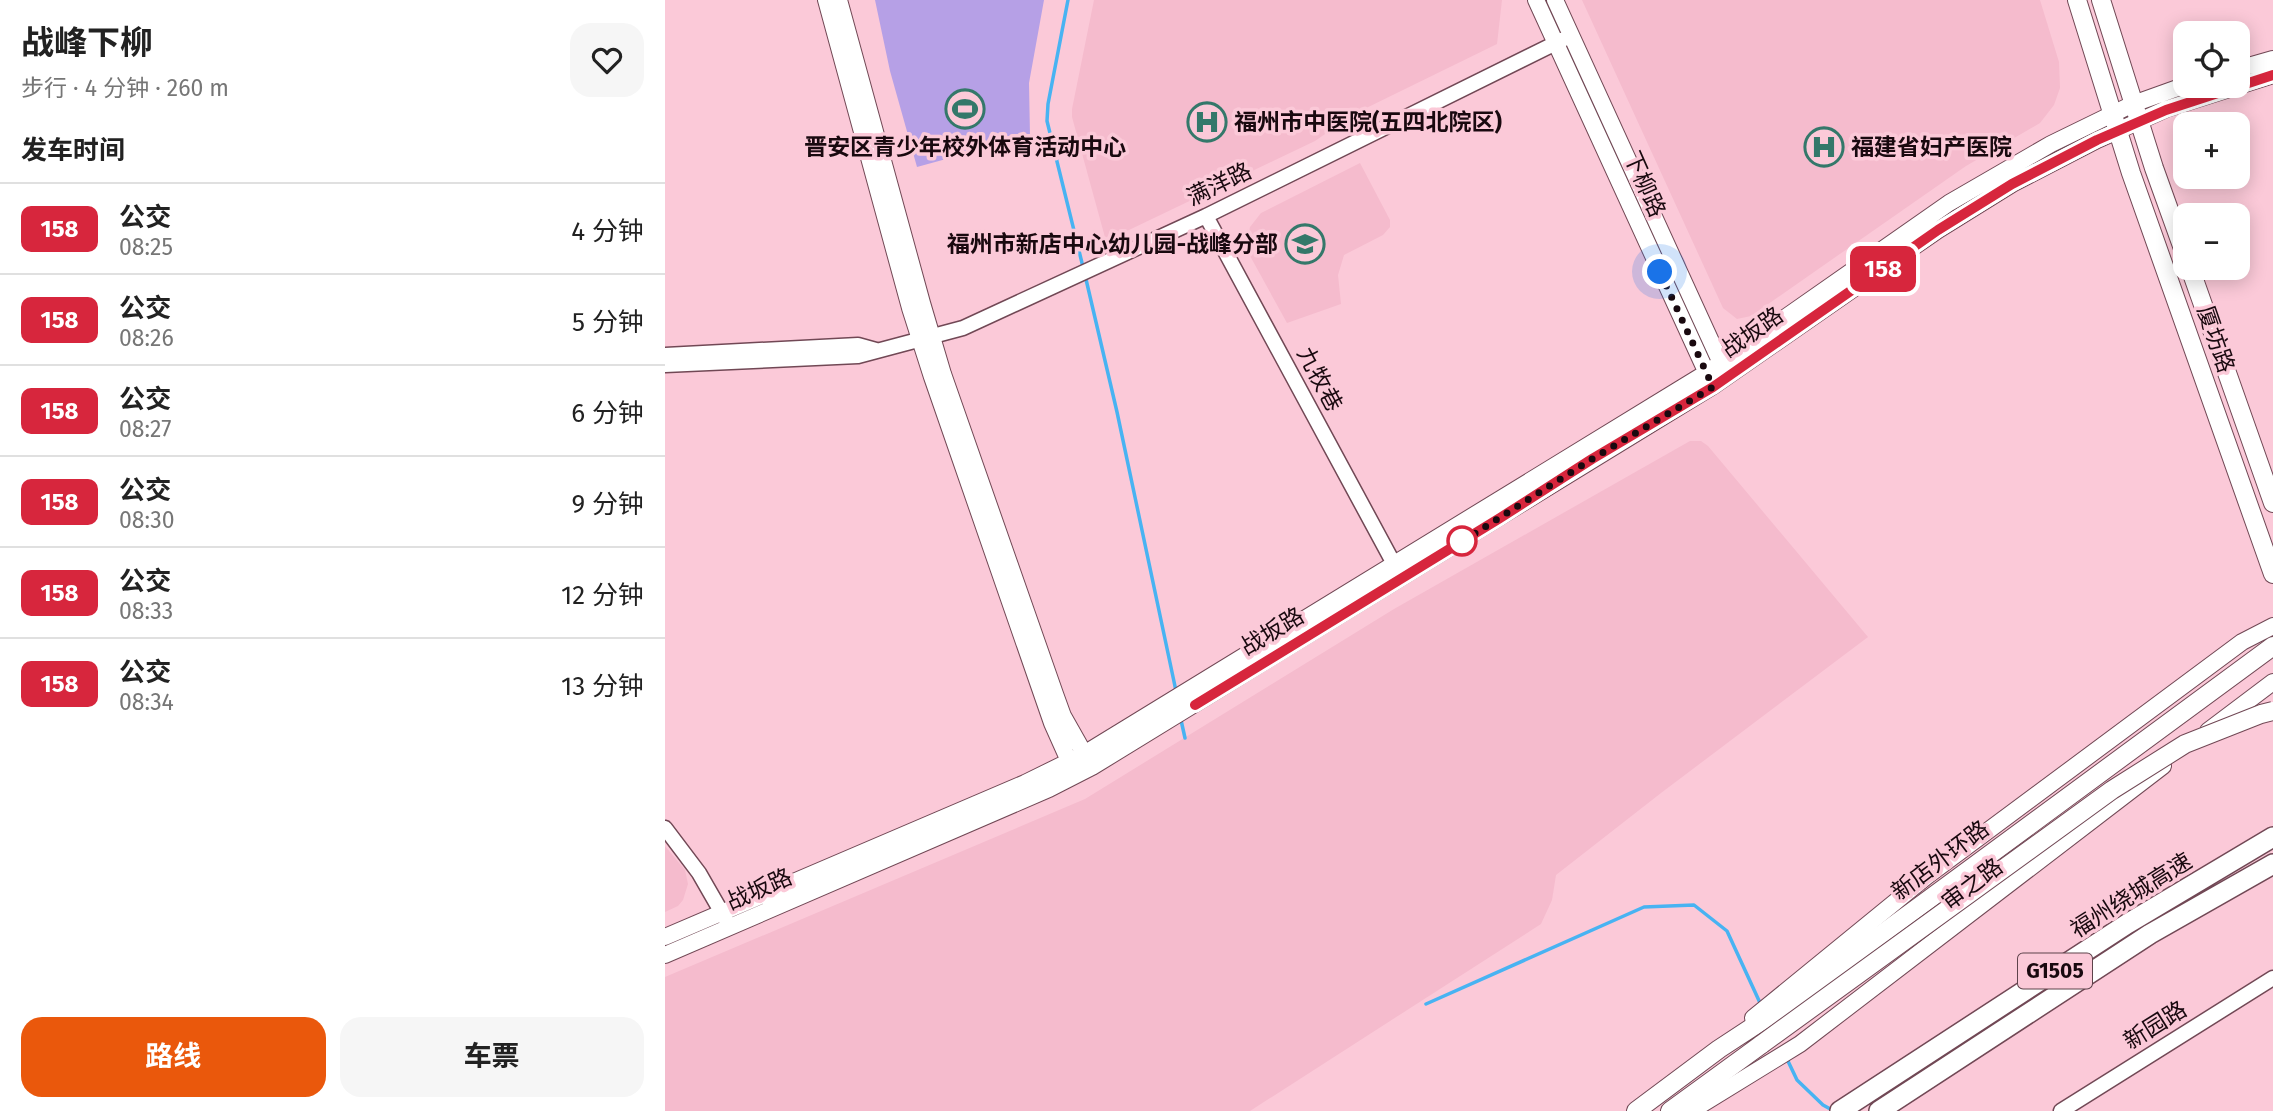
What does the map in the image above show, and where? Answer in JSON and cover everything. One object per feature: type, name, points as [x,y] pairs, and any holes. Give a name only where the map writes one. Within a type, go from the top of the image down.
[{"type":"highway","name":"福州绕城高速","points":[[1840,1111],[2127,924],[2273,837]]},
{"type":"highway","name":"福州绕城高速","points":[[1879,1111],[2150,934],[2273,864]]},
{"type":"highway","points":[[2150,934],[2273,872]]},
{"type":"main road","points":[[826,0],[926,338],[1080,765]]},
{"type":"main road","points":[[839,0],[926,338]]},
{"type":"main road","name":"下柳路","points":[[1536,0],[1710,380]]},
{"type":"main road","name":"下柳路","points":[[1555,0],[1724,370]]},
{"type":"main road","name":"厦坊路","points":[[2077,0],[2115,122],[2273,574]]},
{"type":"main road","points":[[2101,0],[2173,219]]},
{"type":"main road","points":[[2250,66],[2273,59]]},
{"type":"main road","name":"战坂路","points":[[2136,112],[2185,102],[2273,75]]},
{"type":"main road","name":"战坂路","points":[[665,955],[726,920],[1012,789],[1080,765],[1477,532],[1592,459],[1724,370],[1949,203],[2051,144],[2115,122],[2173,92]]},
{"type":"main road","name":"厦坊路","points":[[2194,280],[2273,503]]},
{"type":"main road","name":"战坂路","points":[[1193,697],[1394,564],[1710,380]]},
{"type":"main road","name":"审之路","points":[[1755,1031],[1776,1000],[1927,876],[2242,642],[2273,626]]},
{"type":"main road","name":"新店外环路","points":[[1670,1111],[1755,1031],[2273,646]]},
{"type":"main road","name":"审之路","points":[[1691,1111],[1800,1044],[2273,682]]},
{"type":"main road","name":"新店外环路","points":[[1636,1111],[1719,1049],[1755,1031],[2112,790],[2185,744],[2273,711]]},
{"type":"main road","name":"战坂路","points":[[665,937],[726,920]]},
{"type":"street","name":"满洋路","points":[[665,365],[858,356],[963,328],[1206,216],[1572,36]]},
{"type":"street","name":"九牧巷","points":[[1206,216],[1394,564]]},
{"type":"street","name":"满洋路","points":[[665,355],[858,345],[877,350]]},
{"type":"street","points":[[665,828],[699,873],[726,920]]},
{"type":"street","name":"新园路","points":[[2061,1111],[2081,1105],[2273,978]]},
{"type":"shaded area","name":"晋安区青少年校外体育活动中心","points":[[875,0],[1044,0],[1029,83],[1030,136],[917,167],[890,71]]},
{"type":"shaded area","name":"福州市中医院(五四北院区)","points":[[1094,0],[1502,0],[1497,44],[1354,114],[1315,141],[1106,241],[1072,117]]},
{"type":"shaded area","name":"福建省妇产医院","points":[[1582,0],[2040,0],[2059,62],[2060,88],[2054,105],[2040,123],[1966,166],[1751,316],[1737,319],[1723,308]]},
{"type":"shaded area","name":"福州市新店中心幼儿园-战峰分部","points":[[1360,163],[1390,220],[1390,227],[1383,235],[1344,255],[1338,275],[1341,304],[1287,323],[1249,254],[1247,241],[1250,227],[1261,213]]},
{"type":"shaded area","points":[[1690,441],[1701,441],[1708,446],[1868,637],[1556,875],[1552,900],[1541,924],[1250,1111],[665,1111],[665,977],[1085,799],[1394,609]]},
{"type":"shaded area","points":[[665,846],[685,870],[688,884],[683,900],[678,906],[665,912]]},
{"type":"waterway","points":[[1068,0],[1047,121],[1083,267]]},
{"type":"waterway","points":[[1085,275],[1176,691]]},
{"type":"waterway","points":[[1181,720],[1185,738]]},
{"type":"waterway","points":[[1426,1004],[1644,907],[1694,905],[1727,931],[1761,1005]]},
{"type":"waterway","points":[[1787,1059],[1797,1080],[1823,1105],[1834,1111]]},
{"type":"bus line","name":"158","points":[[1195,705],[1713,387],[1938,230],[2012,184],[2097,140],[2185,102],[2273,75]]},
{"type":"place","name":"晋安区青少年校外体育活动中心","points":[[965,109]]},
{"type":"place","name":"福州市中医院(五四北院区)","points":[[1207,122]]},
{"type":"place","name":"福建省妇产医院","points":[[1824,147]]},
{"type":"place","name":"福州市新店中心幼儿园-战峰分部","points":[[1305,244]]},
{"type":"route","points":[[1462,541],[1458,544],[1592,459],[1713,387],[1660,272]]}]
